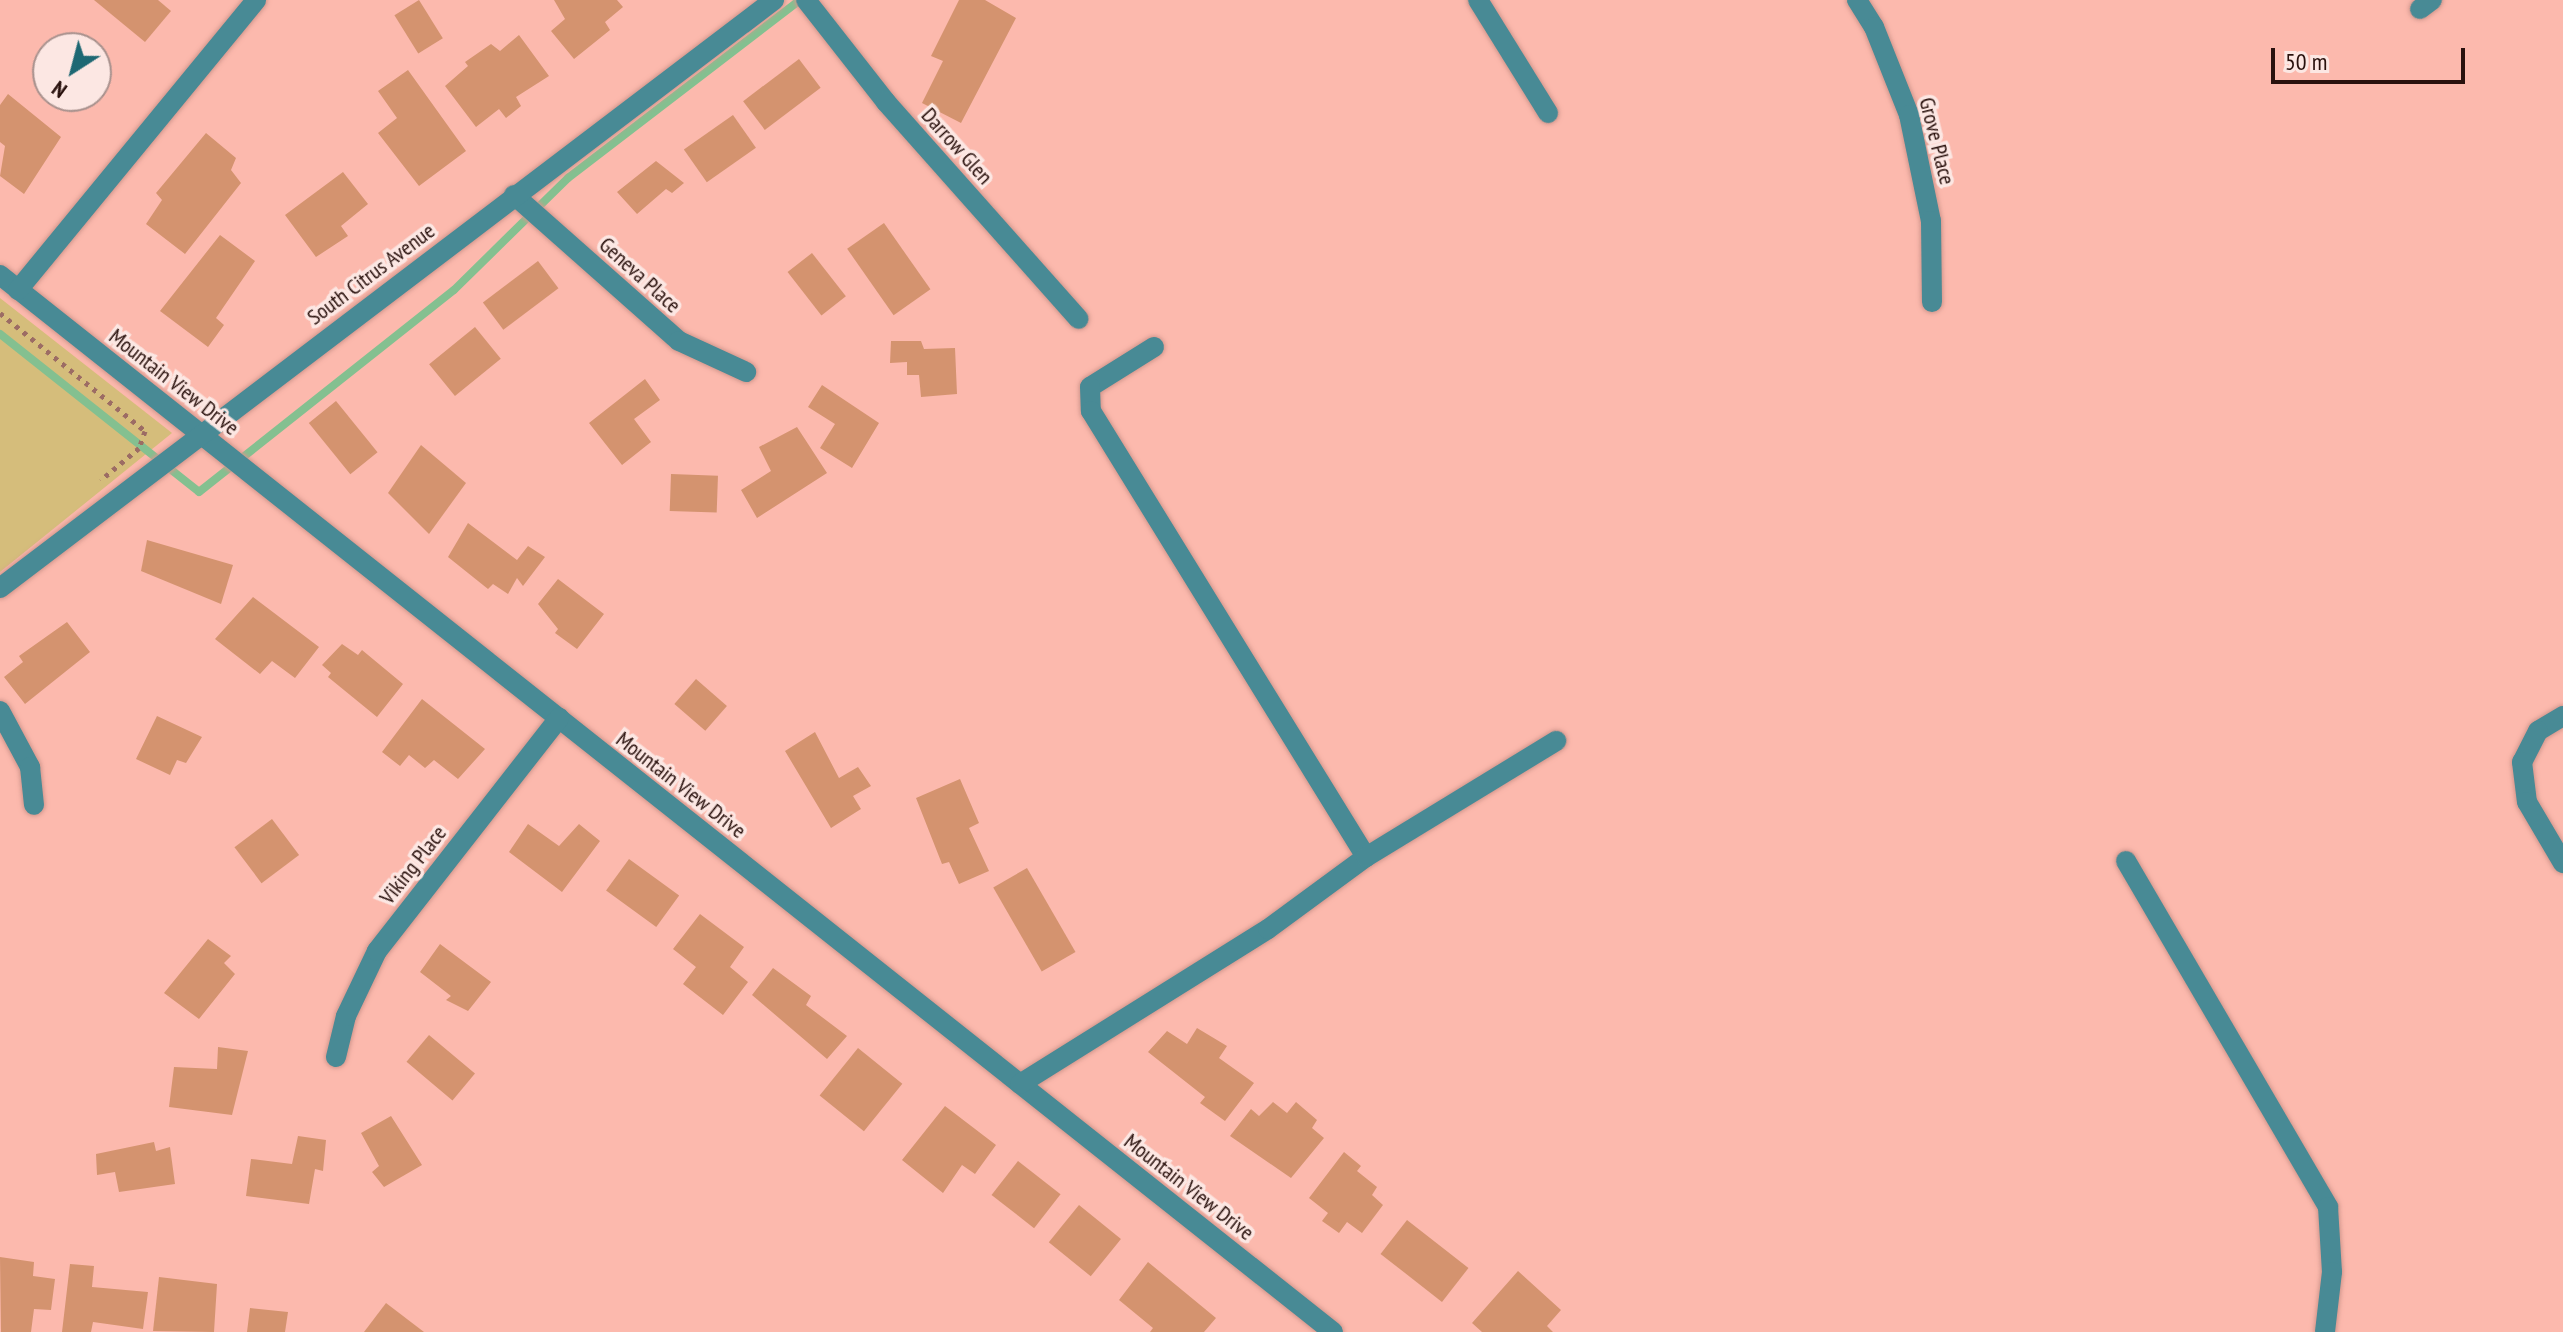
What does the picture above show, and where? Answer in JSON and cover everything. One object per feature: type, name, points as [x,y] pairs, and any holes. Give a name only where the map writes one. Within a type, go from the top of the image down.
[{"type":"street","points":[[18,290],[256,0]]},
{"type":"street","name":"South Citrus Avenue","points":[[0,588],[774,0]]},
{"type":"street","name":"Darrow Glen","points":[[806,0],[886,102],[1079,319]]},
{"type":"street","points":[[1478,0],[1548,113]]},
{"type":"street","name":"Grove Place","points":[[1857,0],[1874,27],[1909,115],[1931,221],[1932,302]]},
{"type":"street","name":"Geneva Place","points":[[514,195],[679,341],[746,372]]},
{"type":"street","name":"Mountain View Drive","points":[[0,275],[1333,1332]]},
{"type":"street","points":[[1154,347],[1090,387],[1091,411],[1366,857]]},
{"type":"street","points":[[0,711],[30,767],[34,805]]},
{"type":"street","points":[[2563,716],[2538,731],[2522,762],[2527,802],[2563,863]]},
{"type":"street","name":"Viking Place","points":[[336,1057],[346,1016],[377,951],[559,718]]},
{"type":"street","points":[[1020,1084],[1268,929],[1366,857],[1556,741]]},
{"type":"street","points":[[2126,861],[2328,1207],[2332,1272],[2325,1332]]},
{"type":"path","points":[[0,313],[145,431],[139,448],[93,487]]},
{"type":"shaded area","points":[[0,298],[172,433],[0,572]]},
{"type":"building","points":[[94,0],[158,0],[171,11],[145,42]]},
{"type":"building","points":[[419,0],[443,38],[418,54],[394,15]]},
{"type":"building","points":[[554,0],[617,0],[623,7],[605,22],[610,30],[574,59],[551,31],[565,19]]},
{"type":"building","points":[[959,0],[985,0],[1016,18],[961,123],[922,103],[943,61],[931,56]]},
{"type":"building","points":[[519,35],[549,76],[516,97],[521,106],[506,118],[499,109],[476,127],[445,86],[468,66],[465,62],[491,44],[500,51]]},
{"type":"building","points":[[799,59],[821,88],[765,130],[743,101]]},
{"type":"building","points":[[408,70],[466,151],[419,186],[378,133],[397,118],[378,91]]},
{"type":"building","points":[[8,94],[61,137],[24,194],[0,176],[5,146],[0,142],[0,105]]},
{"type":"building","points":[[733,115],[756,148],[707,182],[684,149]]},
{"type":"building","points":[[206,133],[236,158],[231,170],[241,183],[185,254],[146,224],[162,200],[156,193]]},
{"type":"building","points":[[656,161],[684,183],[672,193],[666,189],[637,214],[617,192]]},
{"type":"building","points":[[343,172],[368,204],[341,226],[348,236],[316,257],[285,215]]},
{"type":"building","points":[[884,223],[930,289],[894,315],[847,249]]},
{"type":"building","points":[[220,235],[255,261],[216,318],[224,325],[208,347],[160,311]]},
{"type":"building","points":[[812,253],[846,296],[821,315],[788,272]]},
{"type":"building","points":[[538,261],[558,288],[503,330],[483,303]]},
{"type":"building","points":[[475,327],[501,359],[455,396],[429,364]]},
{"type":"building","points":[[891,341],[921,341],[924,349],[955,348],[957,394],[921,397],[919,375],[907,375],[907,362],[890,363]]},
{"type":"building","points":[[645,379],[660,400],[634,419],[651,442],[622,465],[589,423]]},
{"type":"building","points":[[822,385],[879,423],[852,468],[820,448],[835,424],[808,407]]},
{"type":"building","points":[[336,401],[378,452],[350,474],[309,423]]},
{"type":"building","points":[[797,427],[827,473],[757,518],[741,490],[771,471],[759,447]]},
{"type":"building","points":[[421,445],[466,483],[429,534],[388,493]]},
{"type":"building","points":[[671,474],[718,476],[717,513],[670,511]]},
{"type":"building","points":[[468,523],[517,560],[528,546],[545,557],[523,586],[517,578],[508,594],[493,584],[488,589],[448,557]]},
{"type":"building","points":[[147,540],[233,565],[221,604],[141,571]]},
{"type":"building","points":[[558,579],[604,614],[577,649],[555,633],[558,629],[538,604]]},
{"type":"building","points":[[253,597],[319,647],[295,678],[272,661],[260,674],[215,639]]},
{"type":"building","points":[[67,622],[90,652],[25,704],[4,677],[23,662],[19,656]]},
{"type":"building","points":[[342,644],[358,655],[362,650],[403,684],[377,717],[328,677],[331,673],[322,665]]},
{"type":"building","points":[[696,679],[727,706],[705,731],[674,704]]},
{"type":"building","points":[[422,699],[485,749],[458,779],[434,760],[425,768],[409,755],[400,766],[382,752]]},
{"type":"building","points":[[157,716],[202,737],[186,763],[177,760],[170,775],[136,759]]},
{"type":"building","points":[[815,732],[839,778],[858,767],[871,786],[853,796],[861,809],[831,828],[785,751]]},
{"type":"building","points":[[960,779],[979,823],[969,828],[989,871],[959,884],[949,862],[942,864],[916,798]]},
{"type":"building","points":[[272,819],[299,855],[262,883],[234,847]]},
{"type":"building","points":[[528,824],[559,846],[579,824],[600,841],[562,892],[509,852]]},
{"type":"building","points":[[629,859],[679,895],[656,927],[606,891]]},
{"type":"building","points":[[1027,868],[1076,952],[1042,972],[993,888]]},
{"type":"building","points":[[700,914],[744,947],[730,967],[748,982],[723,1015],[683,984],[696,967],[673,949]]},
{"type":"building","points":[[208,939],[231,956],[224,963],[235,974],[199,1019],[164,993]]},
{"type":"building","points":[[440,944],[491,982],[468,1011],[446,1000],[451,996],[420,972]]},
{"type":"building","points":[[773,968],[811,996],[806,1005],[847,1036],[827,1059],[752,995]]},
{"type":"building","points":[[1197,1028],[1227,1046],[1219,1058],[1254,1083],[1225,1121],[1200,1103],[1205,1097],[1148,1052],[1167,1031],[1187,1044]]},
{"type":"building","points":[[429,1035],[475,1074],[452,1100],[407,1062]]},
{"type":"building","points":[[218,1047],[248,1051],[232,1115],[169,1107],[174,1067],[217,1069]]},
{"type":"building","points":[[858,1048],[902,1084],[864,1131],[820,1095]]},
{"type":"building","points":[[1273,1102],[1287,1113],[1296,1102],[1317,1120],[1312,1128],[1324,1138],[1291,1178],[1230,1136],[1251,1109],[1259,1116]]},
{"type":"building","points":[[945,1106],[996,1145],[975,1174],[962,1165],[943,1193],[902,1160]]},
{"type":"building","points":[[391,1116],[422,1165],[384,1187],[372,1172],[379,1166],[361,1133]]},
{"type":"building","points":[[298,1136],[326,1140],[323,1171],[315,1169],[309,1204],[246,1196],[251,1159],[292,1164]]},
{"type":"building","points":[[154,1142],[156,1151],[170,1147],[175,1184],[119,1192],[115,1172],[97,1175],[96,1154]]},
{"type":"building","points":[[1344,1152],[1361,1166],[1357,1171],[1377,1187],[1372,1195],[1383,1205],[1362,1233],[1347,1222],[1339,1233],[1322,1221],[1328,1213],[1309,1198]]},
{"type":"building","points":[[1018,1161],[1061,1194],[1034,1228],[992,1195]]},
{"type":"building","points":[[1079,1205],[1121,1239],[1091,1276],[1049,1242]]},
{"type":"building","points":[[1407,1220],[1468,1268],[1442,1302],[1381,1254]]},
{"type":"building","points":[[0,1257],[34,1262],[33,1276],[55,1279],[51,1310],[34,1309],[31,1332],[1,1332]]},
{"type":"building","points":[[1148,1262],[1216,1318],[1204,1332],[1150,1332],[1153,1328],[1119,1300]]},
{"type":"building","points":[[70,1264],[94,1266],[92,1287],[148,1292],[143,1329],[93,1322],[91,1332],[62,1332]]},
{"type":"building","points":[[1518,1271],[1561,1310],[1547,1326],[1553,1332],[1482,1332],[1472,1323]]},
{"type":"building","points":[[159,1277],[217,1284],[214,1332],[153,1331]]},
{"type":"building","points":[[386,1303],[424,1332],[364,1332]]},
{"type":"building","points":[[250,1308],[288,1312],[285,1332],[247,1332]]},
{"type":"waterway","points":[[0,334],[199,492],[454,290],[568,178],[800,0]]}]
